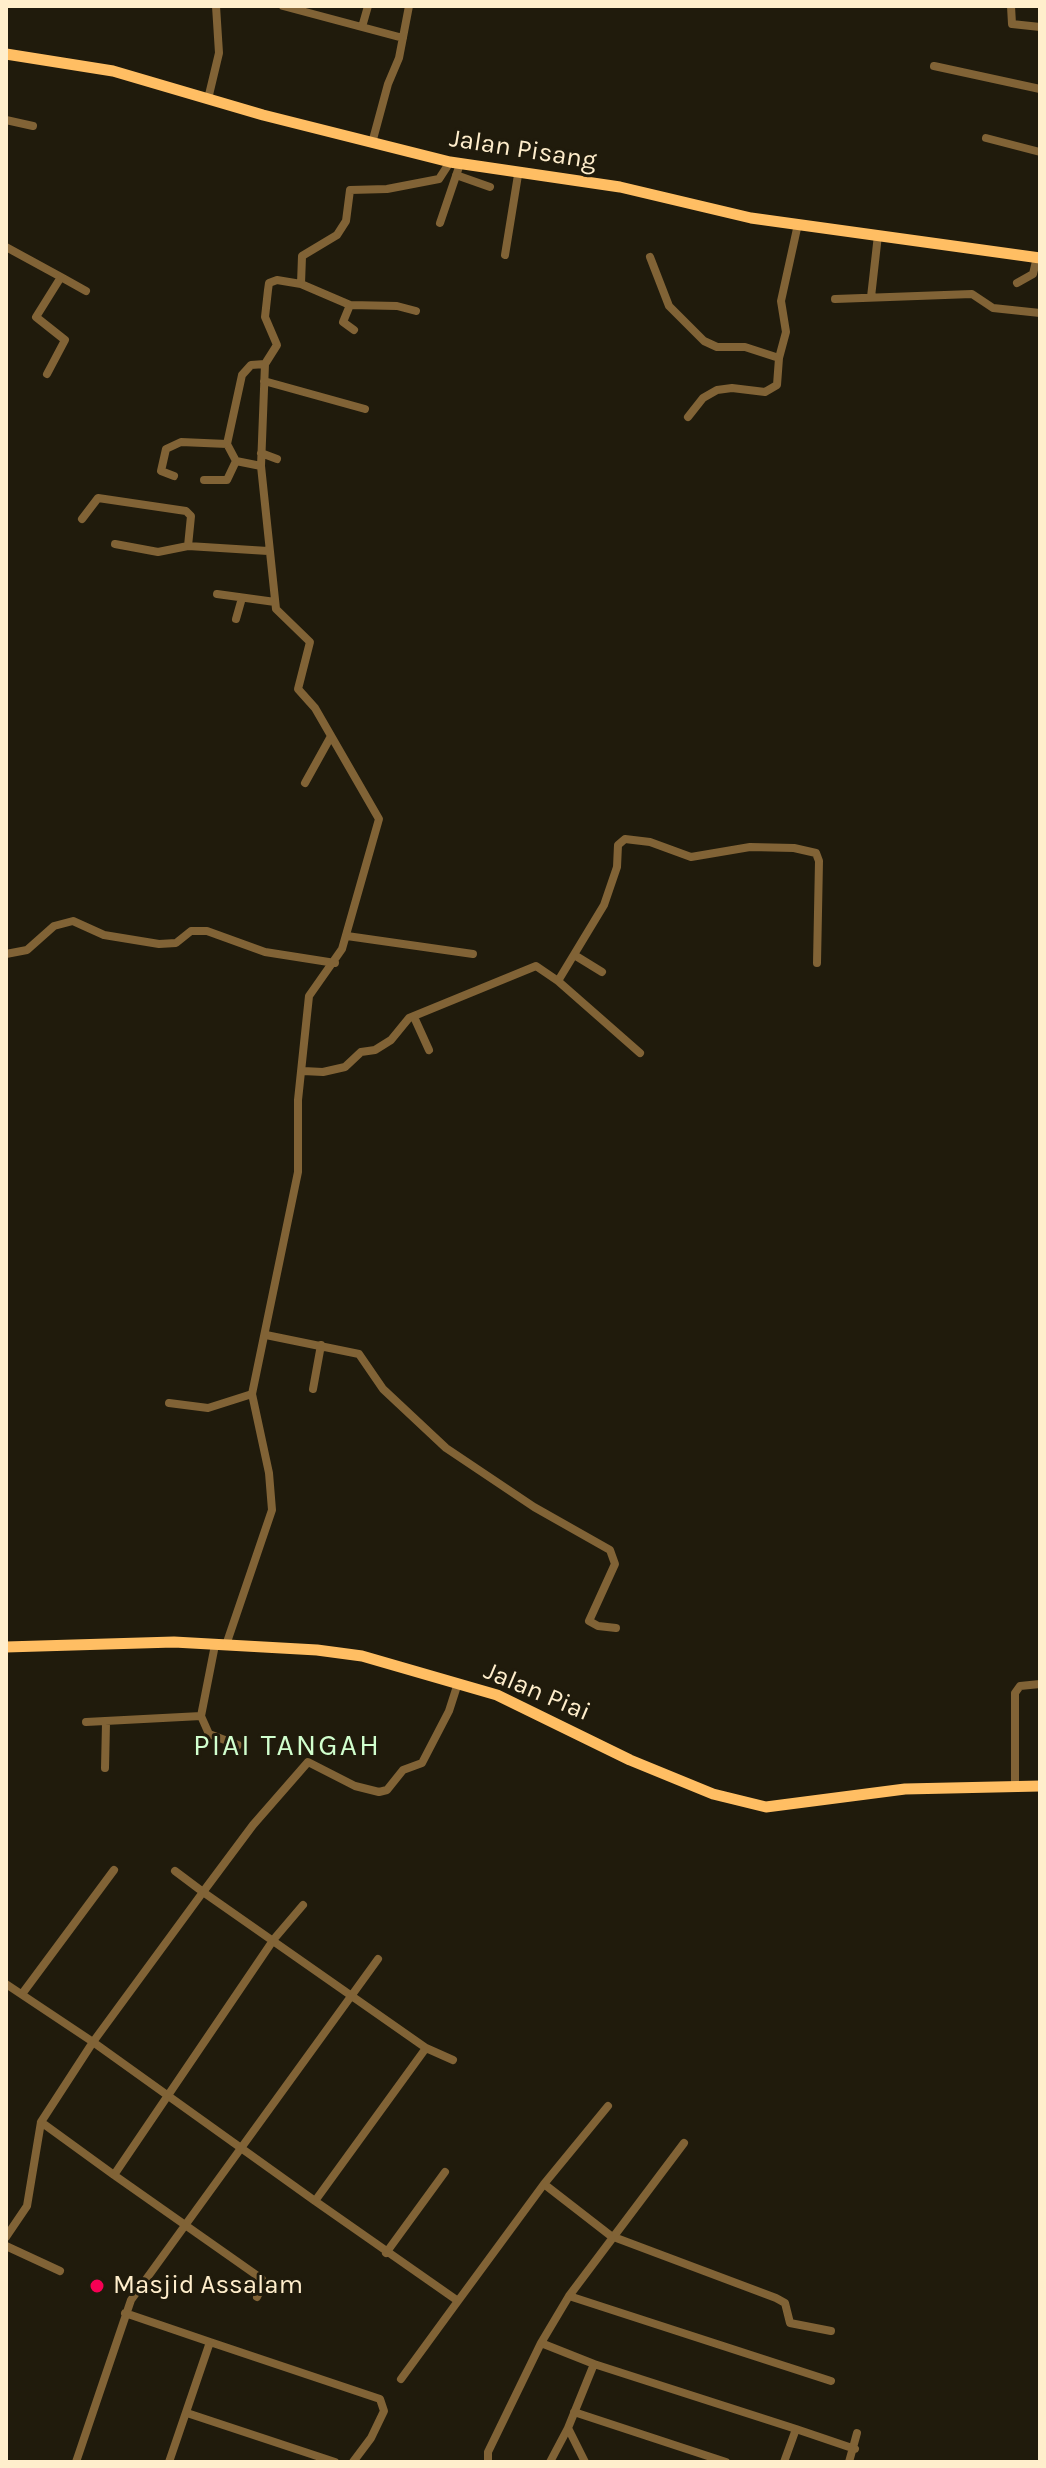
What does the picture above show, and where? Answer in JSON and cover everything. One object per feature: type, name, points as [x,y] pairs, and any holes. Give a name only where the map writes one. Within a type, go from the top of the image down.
[{"type":"street","points":[[208,99],[219,53],[216,6]]},
{"type":"street","points":[[283,6],[403,38]]},
{"type":"street","points":[[320,17],[323,6]]},
{"type":"street","points":[[362,27],[368,6]]},
{"type":"street","points":[[372,143],[403,38],[409,6]]},
{"type":"street","points":[[1011,6],[1012,24],[1040,27]]},
{"type":"street","name":"Jalan Pisang","points":[[6,54],[113,71],[455,167],[620,187],[751,218],[1039,258]]},
{"type":"street","points":[[934,66],[1040,89]]},
{"type":"street","points":[[6,120],[33,126]]},
{"type":"street","points":[[986,138],[1040,152]]},
{"type":"street","points":[[455,167],[490,187]]},
{"type":"street","points":[[440,223],[455,167]]},
{"type":"street","points":[[301,284],[302,256],[337,235],[346,221],[350,190],[387,189],[439,179],[455,167]]},
{"type":"street","points":[[505,255],[518,175]]},
{"type":"street","points":[[688,417],[703,398],[717,390],[740,388],[760,393],[774,388],[780,379],[779,358],[786,332],[781,301],[798,224]]},
{"type":"street","points":[[871,297],[878,235]]},
{"type":"street","points":[[6,247],[86,291]]},
{"type":"street","points":[[650,257],[669,306],[704,341],[717,347],[745,347],[779,358]]},
{"type":"street","points":[[1017,283],[1033,274],[1039,258]]},
{"type":"street","points":[[47,374],[65,340],[36,317],[61,277]]},
{"type":"street","points":[[238,1745],[209,1734],[201,1716],[220,1645],[272,1510],[269,1473],[252,1394],[298,1172],[298,1100],[309,996],[335,963],[347,936],[357,889],[379,819],[315,708],[298,689],[310,642],[280,615],[275,602],[275,578],[268,551],[261,466],[265,364],[277,345],[265,317],[269,283],[277,280],[301,284],[350,305],[397,306],[416,311]]},
{"type":"street","points":[[835,299],[972,294],[993,308],[1040,313]]},
{"type":"street","points":[[350,305],[343,322],[354,330]]},
{"type":"street","points":[[236,461],[227,444],[242,375],[251,365],[265,364]]},
{"type":"street","points":[[264,381],[365,409]]},
{"type":"street","points":[[174,476],[161,471],[166,449],[181,442],[227,444]]},
{"type":"street","points":[[261,453],[277,459]]},
{"type":"street","points":[[236,461],[261,466]]},
{"type":"street","points":[[204,480],[227,480],[236,461]]},
{"type":"street","points":[[82,519],[98,498],[186,511],[191,516],[188,546]]},
{"type":"street","points":[[115,544],[128,549],[167,553],[188,546],[268,551]]},
{"type":"street","points":[[217,594],[275,602]]},
{"type":"street","points":[[236,619],[242,598]]},
{"type":"street","points":[[305,783],[330,738]]},
{"type":"street","points":[[558,981],[576,956],[611,887],[618,845],[635,839],[691,857],[750,847],[794,848],[816,853],[819,861],[817,963]]},
{"type":"street","points":[[6,954],[27,950],[54,926],[73,921],[104,935],[159,944],[176,943],[191,931],[207,931],[265,952],[335,963]]},
{"type":"street","points":[[347,936],[473,954]]},
{"type":"street","points":[[576,956],[602,972]]},
{"type":"street","points":[[303,1071],[323,1072],[345,1067],[361,1052],[375,1050],[391,1040],[409,1018],[530,967],[540,967],[558,981],[640,1053]]},
{"type":"street","points":[[414,1017],[429,1050]]},
{"type":"street","points":[[266,1335],[359,1354],[383,1389],[459,1458],[534,1507],[610,1550],[615,1564],[589,1621],[598,1626],[616,1628]]},
{"type":"street","points":[[313,1389],[321,1345]]},
{"type":"street","points":[[169,1403],[201,1409],[252,1394]]},
{"type":"street","name":"Jalan Piai","points":[[6,1647],[135,1642],[343,1653],[458,1683],[519,1704],[630,1760],[746,1804],[766,1807],[951,1785],[1040,1786]]},
{"type":"street","points":[[6,2237],[27,2206],[41,2122],[93,2042],[253,1825],[308,1762],[355,1786],[379,1792],[387,1790],[403,1770],[420,1764],[438,1735],[458,1683]]},
{"type":"street","points":[[1015,1787],[1015,1693],[1020,1686],[1040,1684]]},
{"type":"street","points":[[86,1722],[201,1716]]},
{"type":"street","points":[[105,1768],[106,1723]]},
{"type":"street","points":[[22,1994],[114,1870]]},
{"type":"street","points":[[175,1871],[426,2048],[453,2060]]},
{"type":"street","points":[[114,2175],[274,1939],[303,1905]]},
{"type":"street","points":[[76,2462],[125,2313],[239,2148],[378,1959]]},
{"type":"street","points":[[6,1984],[93,2042],[386,2253],[458,2301]]},
{"type":"street","points":[[315,2201],[426,2048]]},
{"type":"street","points":[[401,2379],[544,2184],[608,2106]]},
{"type":"street","points":[[41,2122],[262,2279],[263,2285],[257,2297]]},
{"type":"street","points":[[488,2462],[488,2452],[541,2343],[569,2296],[611,2236],[684,2143]]},
{"type":"street","points":[[386,2253],[445,2172]]},
{"type":"street","points":[[544,2184],[611,2236],[782,2301],[790,2323],[831,2331]]},
{"type":"street","points":[[6,2246],[60,2271]]},
{"type":"street","points":[[569,2296],[831,2381]]},
{"type":"street","points":[[125,2313],[380,2399],[384,2411],[371,2438],[353,2462]]},
{"type":"street","points":[[169,2462],[210,2342]]},
{"type":"street","points":[[541,2343],[594,2364],[855,2449]]},
{"type":"street","points":[[550,2462],[568,2428],[594,2364]]},
{"type":"street","points":[[574,2412],[726,2462]]},
{"type":"street","points":[[187,2413],[335,2462]]},
{"type":"street","points":[[568,2428],[585,2462]]},
{"type":"street","points":[[784,2462],[796,2429]]},
{"type":"street","points":[[849,2462],[857,2433]]},
{"type":"place","name":"Masjid Assalam","points":[[97,2286]]},
{"type":"district","name":"PIAI TANGAH","points":[[287,1746]]}]
